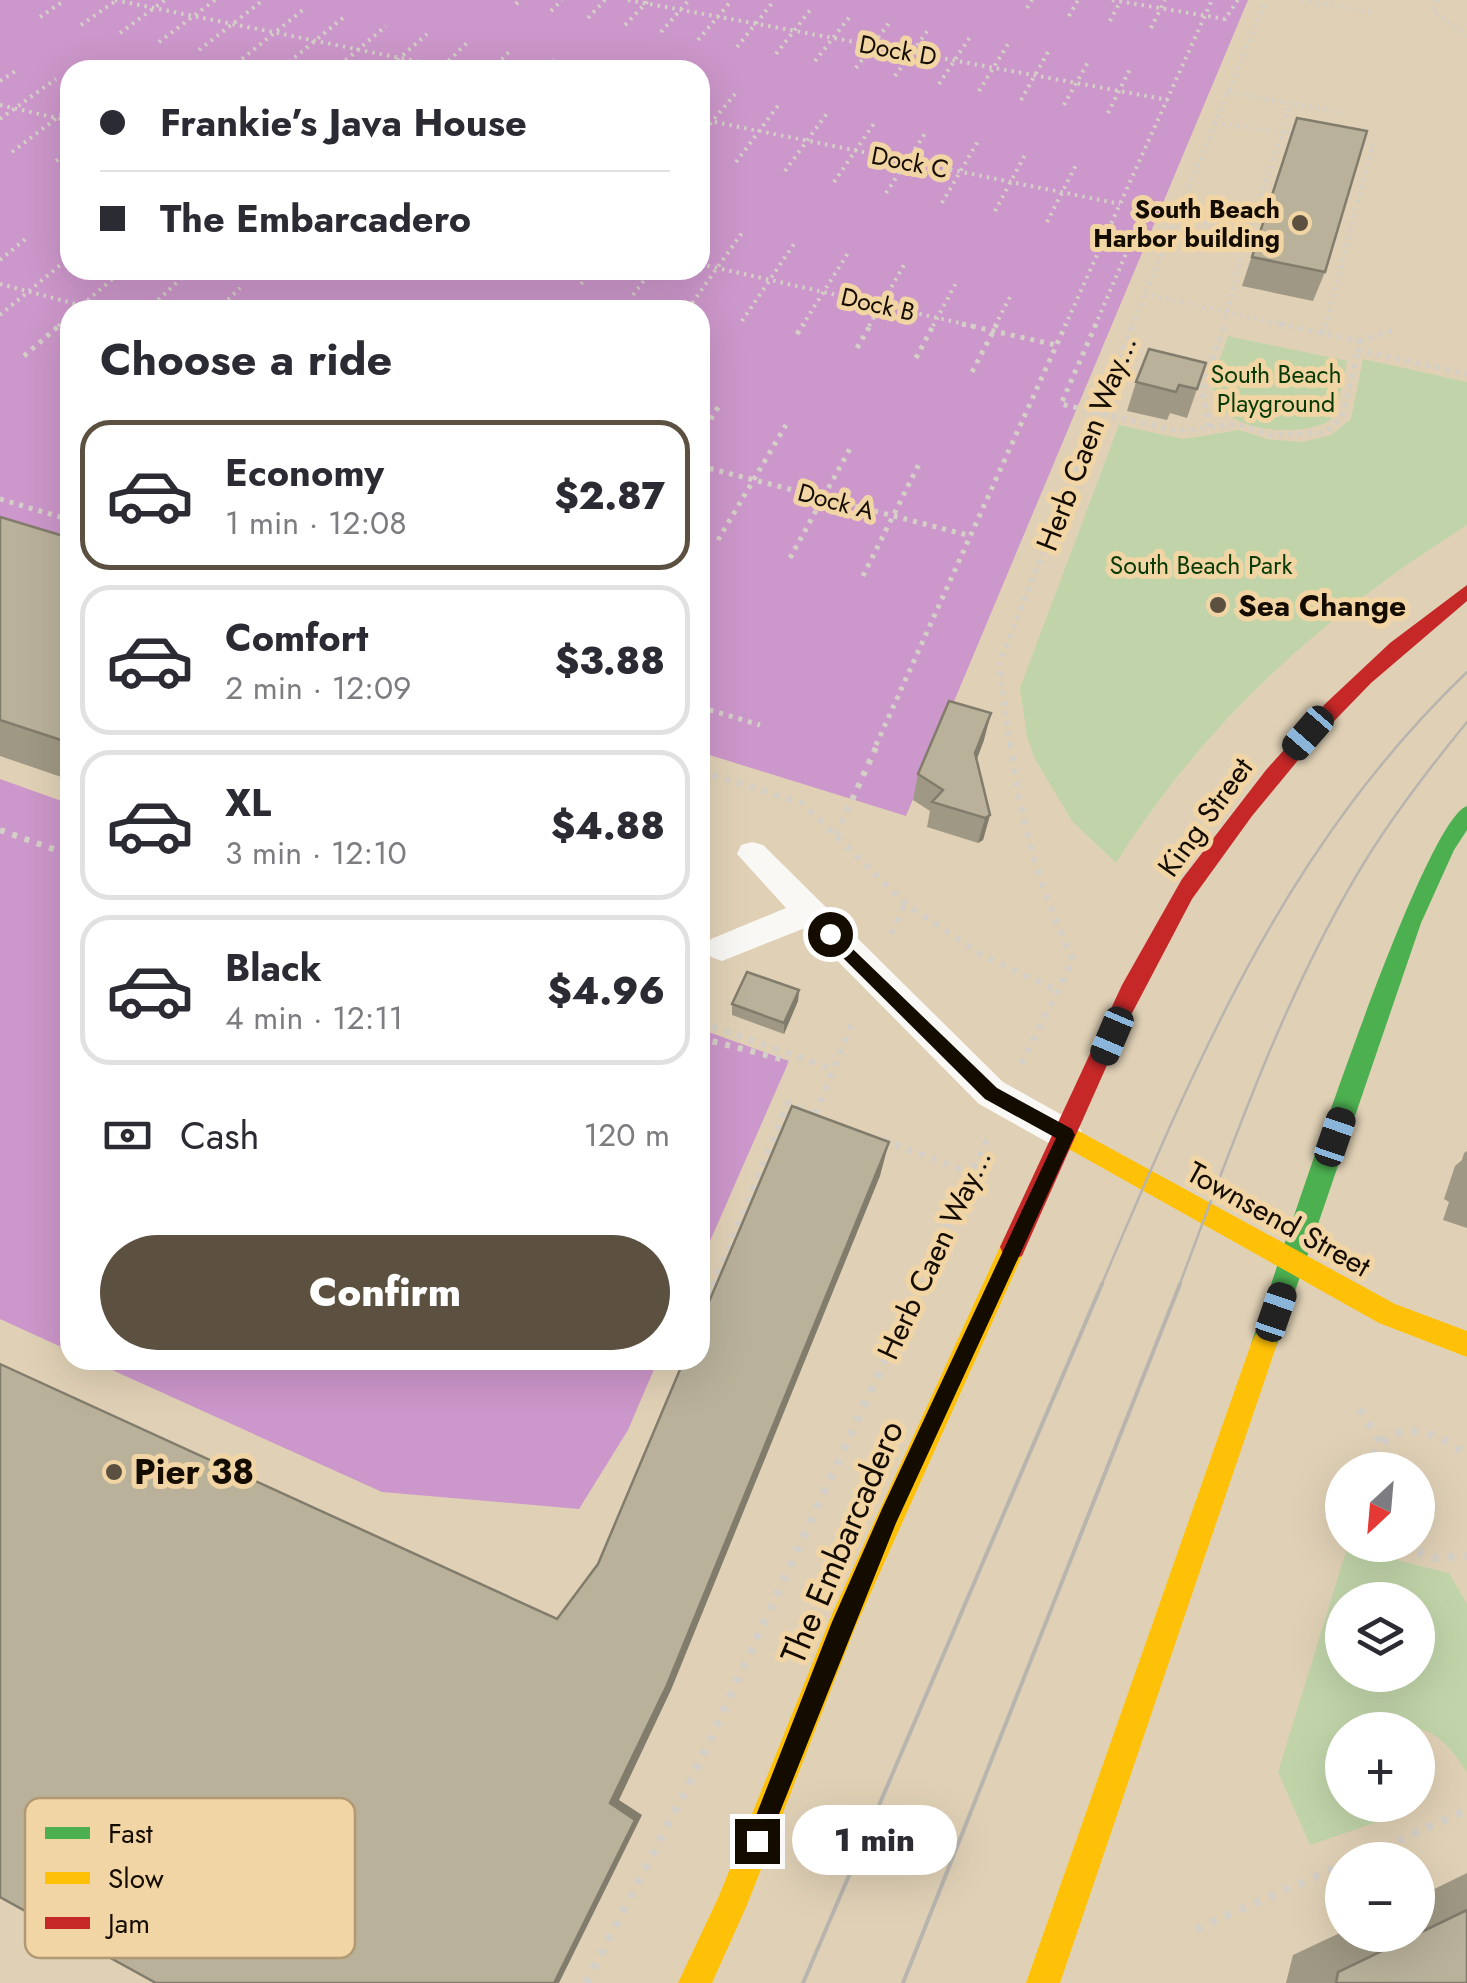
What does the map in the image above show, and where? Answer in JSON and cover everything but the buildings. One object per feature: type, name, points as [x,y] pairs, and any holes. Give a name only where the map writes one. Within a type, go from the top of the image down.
[{"type":"main road","name":"King Street","points":[[1066,1135],[1176,906],[1246,806],[1334,703],[1399,642],[1467,590]]},
{"type":"main road","points":[[1043,1983],[1410,923],[1445,846],[1467,814]]},
{"type":"main road","name":"Townsend Street","points":[[1066,1135],[1388,1314],[1467,1344]]},
{"type":"main road","name":"The Embarcadero","points":[[695,1983],[731,1905],[889,1516],[1066,1135]]},
{"type":"lane","points":[[752,854],[991,1093],[1066,1135]]},
{"type":"lane","points":[[722,948],[808,913]]},
{"type":"path","points":[[40,17],[64,0]]},
{"type":"path","points":[[81,25],[116,0],[410,60]]},
{"type":"path","points":[[120,33],[165,0]]},
{"type":"path","points":[[159,42],[215,0]]},
{"type":"path","points":[[551,11],[562,0]]},
{"type":"path","points":[[588,18],[605,0]]},
{"type":"path","name":"Dock D","points":[[628,0],[1168,100]]},
{"type":"path","points":[[625,26],[649,0]]},
{"type":"path","points":[[660,32],[688,0]]},
{"type":"path","points":[[698,40],[732,0]]},
{"type":"path","points":[[1027,8],[1032,0]]},
{"type":"path","points":[[1068,16],[1078,0]]},
{"type":"path","points":[[1112,0],[1225,19],[1238,0]]},
{"type":"path","points":[[1110,21],[1121,0]]},
{"type":"path","points":[[1151,28],[1164,0]]},
{"type":"path","points":[[836,835],[1212,0]]},
{"type":"path","name":"Herb Caen Way...","points":[[586,1983],[702,1756],[1073,960],[1044,898],[1020,816],[999,664],[1174,216],[1266,0]]},
{"type":"path","points":[[1302,0],[1371,12]]},
{"type":"path","points":[[1436,0],[1433,11],[1467,35]]},
{"type":"path","points":[[199,50],[262,1]]},
{"type":"path","points":[[736,47],[772,2]]},
{"type":"path","points":[[242,58],[304,9]]},
{"type":"path","points":[[776,54],[811,9]]},
{"type":"path","points":[[815,61],[851,16]]},
{"type":"path","points":[[292,60],[344,18]]},
{"type":"path","points":[[856,68],[889,23]]},
{"type":"path","points":[[346,60],[386,26]]},
{"type":"path","points":[[895,76],[928,30]]},
{"type":"path","points":[[397,60],[427,34]]},
{"type":"path","points":[[939,84],[970,38]]},
{"type":"path","points":[[449,60],[468,42]]},
{"type":"path","points":[[978,92],[1008,44]]},
{"type":"path","points":[[501,60],[511,50]]},
{"type":"path","points":[[1021,100],[1048,52]]},
{"type":"path","points":[[1064,105],[1088,62]]},
{"type":"path","points":[[1108,113],[1130,69]]},
{"type":"path","points":[[0,82],[17,70]]},
{"type":"path","points":[[0,119],[56,79]]},
{"type":"path","points":[[1228,92],[1343,113]]},
{"type":"path","points":[[710,124],[735,94]]},
{"type":"path","points":[[736,162],[780,103]]},
{"type":"path","points":[[1209,427],[1202,389],[1229,313],[1248,232],[1283,132],[1288,103]]},
{"type":"path","points":[[0,105],[60,119]]},
{"type":"path","points":[[786,171],[828,112]]},
{"type":"path","points":[[12,152],[60,116]]},
{"type":"path","name":"Dock C","points":[[710,121],[1120,204]]},
{"type":"path","points":[[834,182],[875,122]]},
{"type":"path","points":[[1214,123],[1301,135]]},
{"type":"path","points":[[886,193],[926,132]]},
{"type":"path","points":[[942,204],[978,141]]},
{"type":"path","points":[[1324,333],[1373,145],[1355,142]]},
{"type":"path","points":[[995,211],[1025,154]]},
{"type":"path","points":[[56,162],[60,159]]},
{"type":"path","points":[[1048,222],[1076,164]]},
{"type":"path","points":[[1174,216],[1248,232]]},
{"type":"path","points":[[710,278],[744,230]]},
{"type":"path","points":[[0,260],[29,236]]},
{"type":"path","points":[[742,321],[796,241]]},
{"type":"path","points":[[1102,243],[1128,249],[1061,404],[1178,431],[1238,424],[1271,435],[1297,438],[1326,432],[1342,417],[1359,341]]},
{"type":"path","points":[[797,334],[848,253]]},
{"type":"path","points":[[0,315],[60,265]]},
{"type":"path","points":[[857,348],[904,265]]},
{"type":"path","name":"Dock B","points":[[710,266],[1056,344]]},
{"type":"path","points":[[88,300],[110,280]]},
{"type":"path","points":[[158,300],[180,280]]},
{"type":"path","points":[[581,284],[584,280]]},
{"type":"path","points":[[633,296],[645,280]]},
{"type":"path","points":[[916,358],[956,281]]},
{"type":"path","points":[[0,284],[61,300]]},
{"type":"path","points":[[227,300],[240,288]]},
{"type":"path","points":[[972,372],[1012,293]]},
{"type":"path","points":[[1144,294],[1359,341],[1394,330]]},
{"type":"path","points":[[24,356],[60,325]]},
{"type":"path","points":[[1358,350],[1467,374]]},
{"type":"path","points":[[710,420],[719,406]]},
{"type":"path","points":[[718,540],[786,425]]},
{"type":"path","points":[[790,558],[852,444]]},
{"type":"path","points":[[863,576],[920,462]]},
{"type":"path","name":"Dock A","points":[[710,469],[971,536]]},
{"type":"path","points":[[0,499],[60,517]]},
{"type":"path","points":[[710,710],[760,726]]},
{"type":"path","points":[[710,775],[802,803],[905,903],[980,954],[1056,990]]},
{"type":"path","points":[[0,830],[60,851]]},
{"type":"path","points":[[710,1026],[833,1069]]},
{"type":"path","points":[[710,1040],[788,1060]]},
{"type":"path","points":[[710,1294],[788,1103],[832,1121]]},
{"type":"path","points":[[867,1134],[971,1173]]},
{"type":"path","points":[[1360,1409],[1380,1442]]},
{"type":"path","points":[[1375,1452],[1380,1442],[1394,1433],[1431,1433],[1467,1455]]},
{"type":"path","points":[[1435,1558],[1465,1560]]},
{"type":"path","points":[[1395,1842],[1467,1810]]},
{"type":"path","points":[[1196,1929],[1325,1872]]},
{"type":"green space","name":"South Beach Playground","points":[[1228,336],[1347,361],[1338,404],[1329,421],[1281,430],[1244,423],[1229,415],[1218,404],[1214,390]]},
{"type":"green space","name":"South Beach Park","points":[[1363,359],[1467,382],[1467,525],[1364,596],[1272,674],[1189,762],[1116,863],[1072,821],[1035,759],[1027,737],[1020,688],[1119,425],[1183,439],[1239,430],[1267,439],[1302,442],[1331,435],[1351,419]]},
{"type":"green space","points":[[1343,1562],[1404,1562],[1449,1573],[1467,1604],[1467,1773],[1435,1736],[1435,1712],[1325,1712],[1325,1822],[1377,1822],[1310,1845],[1278,1772],[1325,1620],[1325,1692],[1435,1692],[1435,1582],[1337,1582]]},
{"type":"shaded area","points":[[0,0],[1248,0],[906,816],[710,755],[710,300],[60,300],[60,561],[0,543]]},
{"type":"shaded area","points":[[0,779],[60,800],[60,1346],[0,1319]]},
{"type":"shaded area","points":[[710,1033],[789,1061],[710,1241]]},
{"type":"shaded area","points":[[112,1370],[654,1370],[628,1430],[579,1509],[382,1492]]},
{"type":"tram line","points":[[1101,1286],[1211,1038],[1296,884],[1346,810],[1402,740],[1467,672]]},
{"type":"tram line","points":[[1179,1286],[1263,1067],[1311,961],[1378,840],[1467,722]]},
{"type":"tram line","points":[[803,1983],[1102,1284]]},
{"type":"tram line","points":[[903,1983],[1180,1284]]},
{"type":"traffic: fast","points":[[1264,1344],[1410,923],[1445,846],[1467,814]]},
{"type":"traffic: slow","points":[[1066,1135],[1388,1314],[1467,1344]]},
{"type":"traffic: slow","points":[[695,1983],[731,1905],[843,1622],[1013,1247]]},
{"type":"traffic: slow","points":[[1043,1983],[1264,1344]]},
{"type":"traffic: jam","points":[[1013,1247],[1130,992],[1190,885],[1273,775],[1332,709],[1397,648],[1467,591]]},
{"type":"place","name":"South Beach Harbor building","points":[[1300,223]]},
{"type":"place","name":"Sea Change","points":[[1218,605]]},
{"type":"place","name":"Pier 38","points":[[114,1472]]},
{"type":"route","points":[[757,1841],[889,1516],[1066,1135],[991,1093],[830,934]]}]
